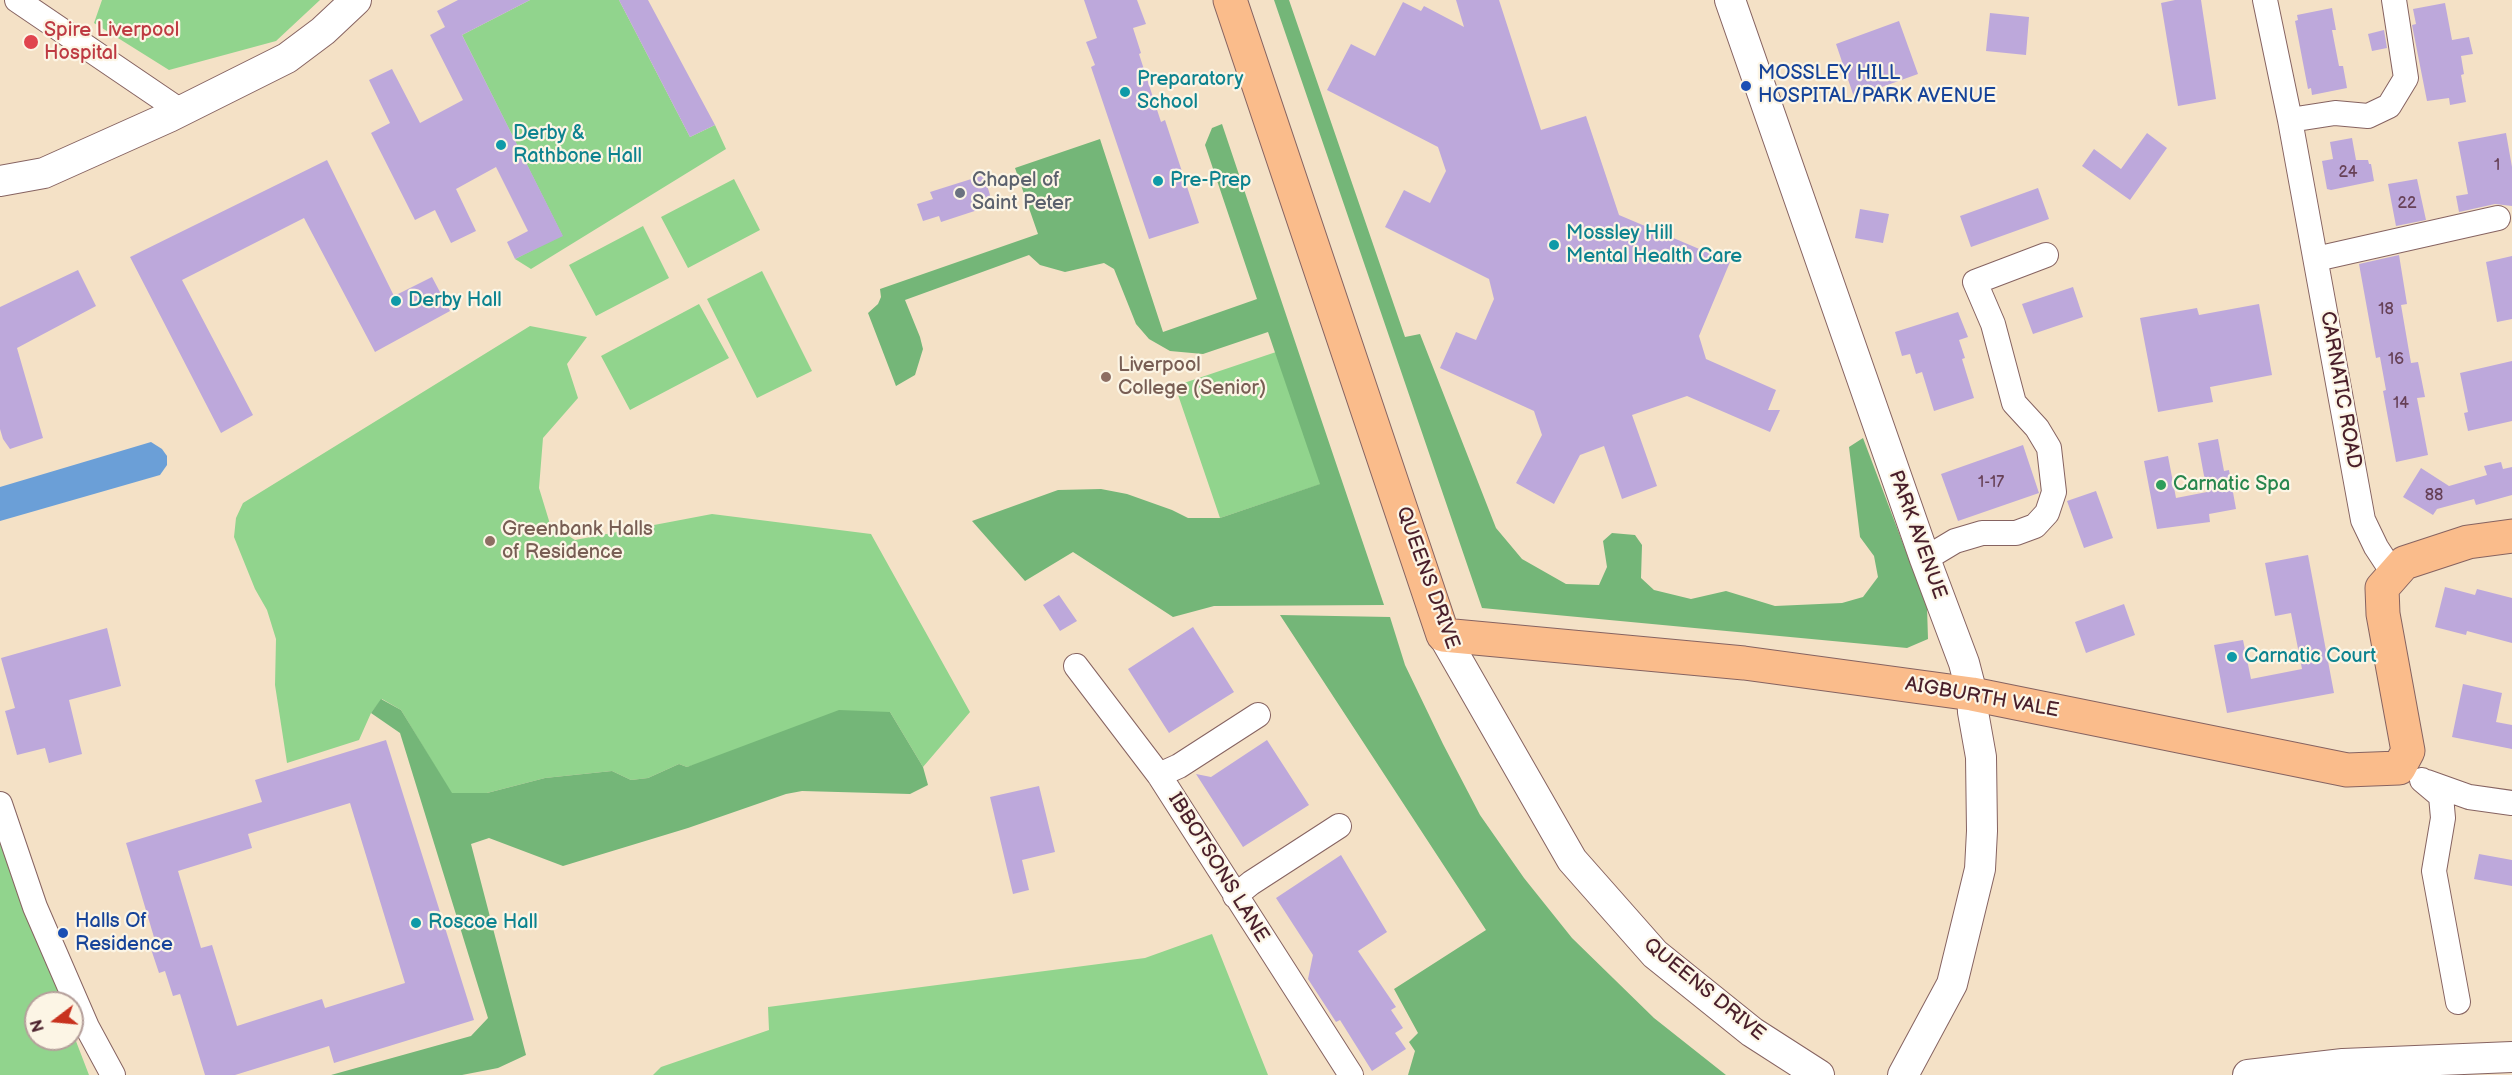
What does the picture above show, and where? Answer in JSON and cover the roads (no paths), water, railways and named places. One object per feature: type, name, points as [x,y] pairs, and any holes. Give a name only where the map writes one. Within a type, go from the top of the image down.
[{"type":"main road","name":"QUEENS DRIVE","points":[[1230,0],[1443,635]]},
{"type":"main road","points":[[2410,774],[2408,751],[2383,614],[2382,588],[2404,563],[2468,542],[2512,536]]},
{"type":"main road","name":"AIGBURTH VALE","points":[[1443,635],[1744,663],[1972,694],[2347,770],[2410,774]]},
{"type":"street","points":[[17,0],[180,110]]},
{"type":"street","points":[[0,181],[44,173],[169,117],[287,58],[323,31],[356,0]]},
{"type":"street","name":"PARK AVENUE","points":[[1730,0],[1925,559],[1964,663],[1972,694],[1981,757],[1980,869],[1952,984],[1903,1075]]},
{"type":"street","name":"CARNATIC ROAD","points":[[2265,0],[2290,120],[2363,520],[2376,547],[2393,573]]},
{"type":"street","points":[[2290,120],[2335,113],[2368,116],[2389,106],[2406,78],[2394,0]]},
{"type":"street","points":[[2316,259],[2498,218]]},
{"type":"street","points":[[1925,559],[1955,541],[1982,533],[2016,533],[2035,526],[2048,513],[2054,492],[2049,448],[2037,428],[2014,403],[1993,324],[1975,282],[2046,255]]},
{"type":"street","name":"QUEENS DRIVE","points":[[1443,635],[1572,860],[1654,954],[1752,1032],[1819,1075]]},
{"type":"street","name":"IBBOTSONS LANE","points":[[1077,666],[1159,775],[1351,1075]]},
{"type":"street","points":[[1159,775],[1179,766],[1258,715]]},
{"type":"street","points":[[2410,774],[2441,796],[2443,818],[2434,871],[2458,1002]]},
{"type":"street","name":"AIGBURTH VALE","points":[[2410,774],[2469,797],[2512,803]]},
{"type":"street","points":[[0,804],[35,907],[87,1027],[113,1075]]},
{"type":"street","points":[[1235,896],[1251,883],[1339,826]]},
{"type":"street","points":[[2248,1075],[2343,1064],[2512,1057]]},
{"type":"water","points":[[151,442],[162,449],[167,456],[167,465],[160,475],[0,521],[0,487]]},
{"type":"place","name":"Spire Liverpool Hospital","points":[[31,42]]},
{"type":"place","name":"MOSSLEY HILL HOSPITAL/PARK AVENUE","points":[[1746,86]]},
{"type":"place","name":"Preparatory School","points":[[1125,92]]},
{"type":"place","name":"Derby & Rathbone Hall","points":[[501,145]]},
{"type":"place","name":"Pre-Prep","points":[[1158,181]]},
{"type":"place","name":"Chapel of Saint Peter","points":[[960,193]]},
{"type":"place","name":"Mossley Hill Mental Health Care","points":[[1554,245]]},
{"type":"place","name":"Derby Hall","points":[[396,301]]},
{"type":"place","name":"Liverpool College (Senior)","points":[[1106,377]]},
{"type":"place","name":"Carnatic Spa","points":[[2161,485]]},
{"type":"place","name":"Greenbank Halls of Residence","points":[[490,541]]},
{"type":"place","name":"Carnatic Court","points":[[2232,657]]},
{"type":"place","name":"Roscoe Hall","points":[[416,923]]},
{"type":"place","name":"Halls Of Residence","points":[[63,933]]}]
